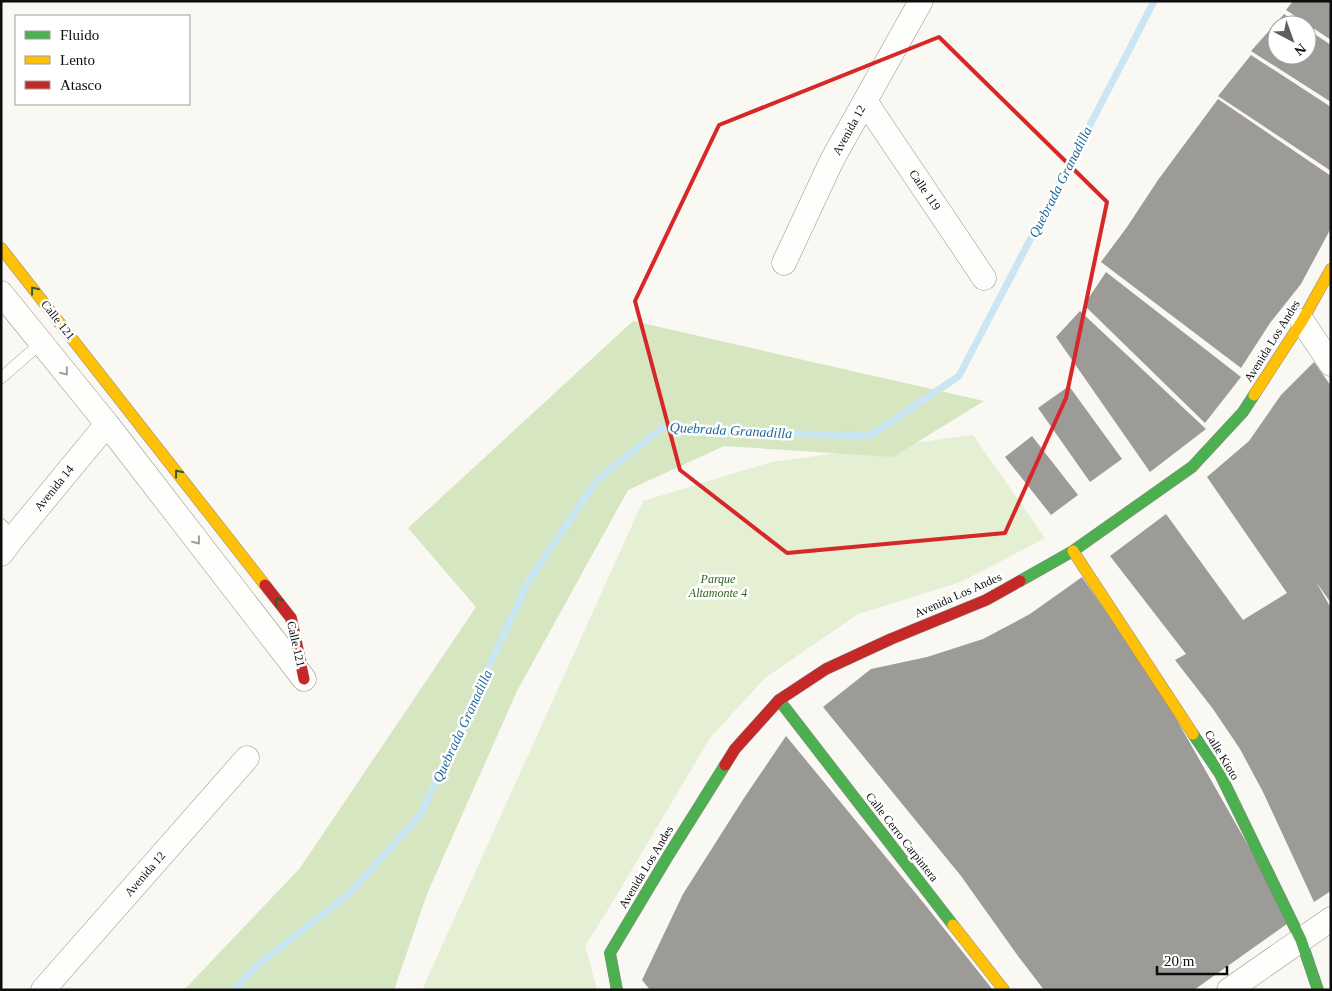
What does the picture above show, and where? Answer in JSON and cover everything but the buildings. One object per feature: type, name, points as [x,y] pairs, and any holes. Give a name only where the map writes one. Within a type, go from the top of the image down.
[{"type":"street","name":"Avenida 12","points":[[784,263],[832,160],[921,1]]},
{"type":"street","name":"Calle 119","points":[[865,102],[984,278]]},
{"type":"street","name":"Calle 121","points":[[1,248],[291,618],[304,679]]},
{"type":"street","name":"Avenida Los Andes","points":[[617,990],[610,953],[735,749],[779,700],[826,669],[891,639],[986,600],[1073,551],[1192,467],[1243,412],[1302,320],[1331,269]]},
{"type":"street","name":"Calle 121","points":[[1,293],[107,424],[304,679]]},
{"type":"street","points":[[1302,320],[1331,364]]},
{"type":"street","name":"Avenida 14","points":[[5,538],[107,424]]},
{"type":"street","name":"Calle Kioto","points":[[1073,551],[1220,774],[1301,940],[1318,990]]},
{"type":"street","name":"Calle Cerro Carpintera","points":[[779,700],[1004,990]]},
{"type":"street","name":"Avenida 12","points":[[42,990],[247,758]]},
{"type":"street","points":[[1229,990],[1331,919]]},
{"type":"lane","points":[[1,378],[41,343]]},
{"type":"highlighted area","points":[[939,37],[1107,202],[1066,398],[1005,533],[787,553],[680,470],[635,301],[719,125]]},
{"type":"green space","points":[[633,321],[984,401],[893,457],[724,446],[628,490],[517,691],[427,894],[394,990],[184,990],[300,868],[476,607],[408,528]]},
{"type":"green space","name":"Parque Altamonte 4","points":[[973,435],[1045,538],[961,582],[858,614],[765,678],[710,738],[585,946],[597,990],[422,990],[643,501],[771,462]]},
{"type":"waterway","name":"Quebrada Granadilla","points":[[235,990],[255,967],[349,894],[421,814],[529,580],[597,480],[663,427],[760,433],[870,436],[959,376],[1154,1]]},
{"type":"traffic: fast","points":[[1020,581],[1073,551],[1192,467],[1243,412],[1254,395]]},
{"type":"traffic: fast","points":[[779,700],[953,925]]},
{"type":"traffic: fast","points":[[1193,734],[1220,774],[1301,940],[1318,990]]},
{"type":"traffic: fast","points":[[617,990],[610,953],[725,765]]},
{"type":"traffic: slow","points":[[1,248],[265,585]]},
{"type":"traffic: slow","points":[[1254,395],[1302,321],[1331,269]]},
{"type":"traffic: slow","points":[[1073,551],[1193,734]]},
{"type":"traffic: slow","points":[[953,925],[1004,990]]},
{"type":"traffic: jam","points":[[725,765],[735,749],[779,700],[826,669],[891,639],[986,600],[1020,581]]},
{"type":"traffic: jam","points":[[265,585],[291,618],[304,679]]}]
